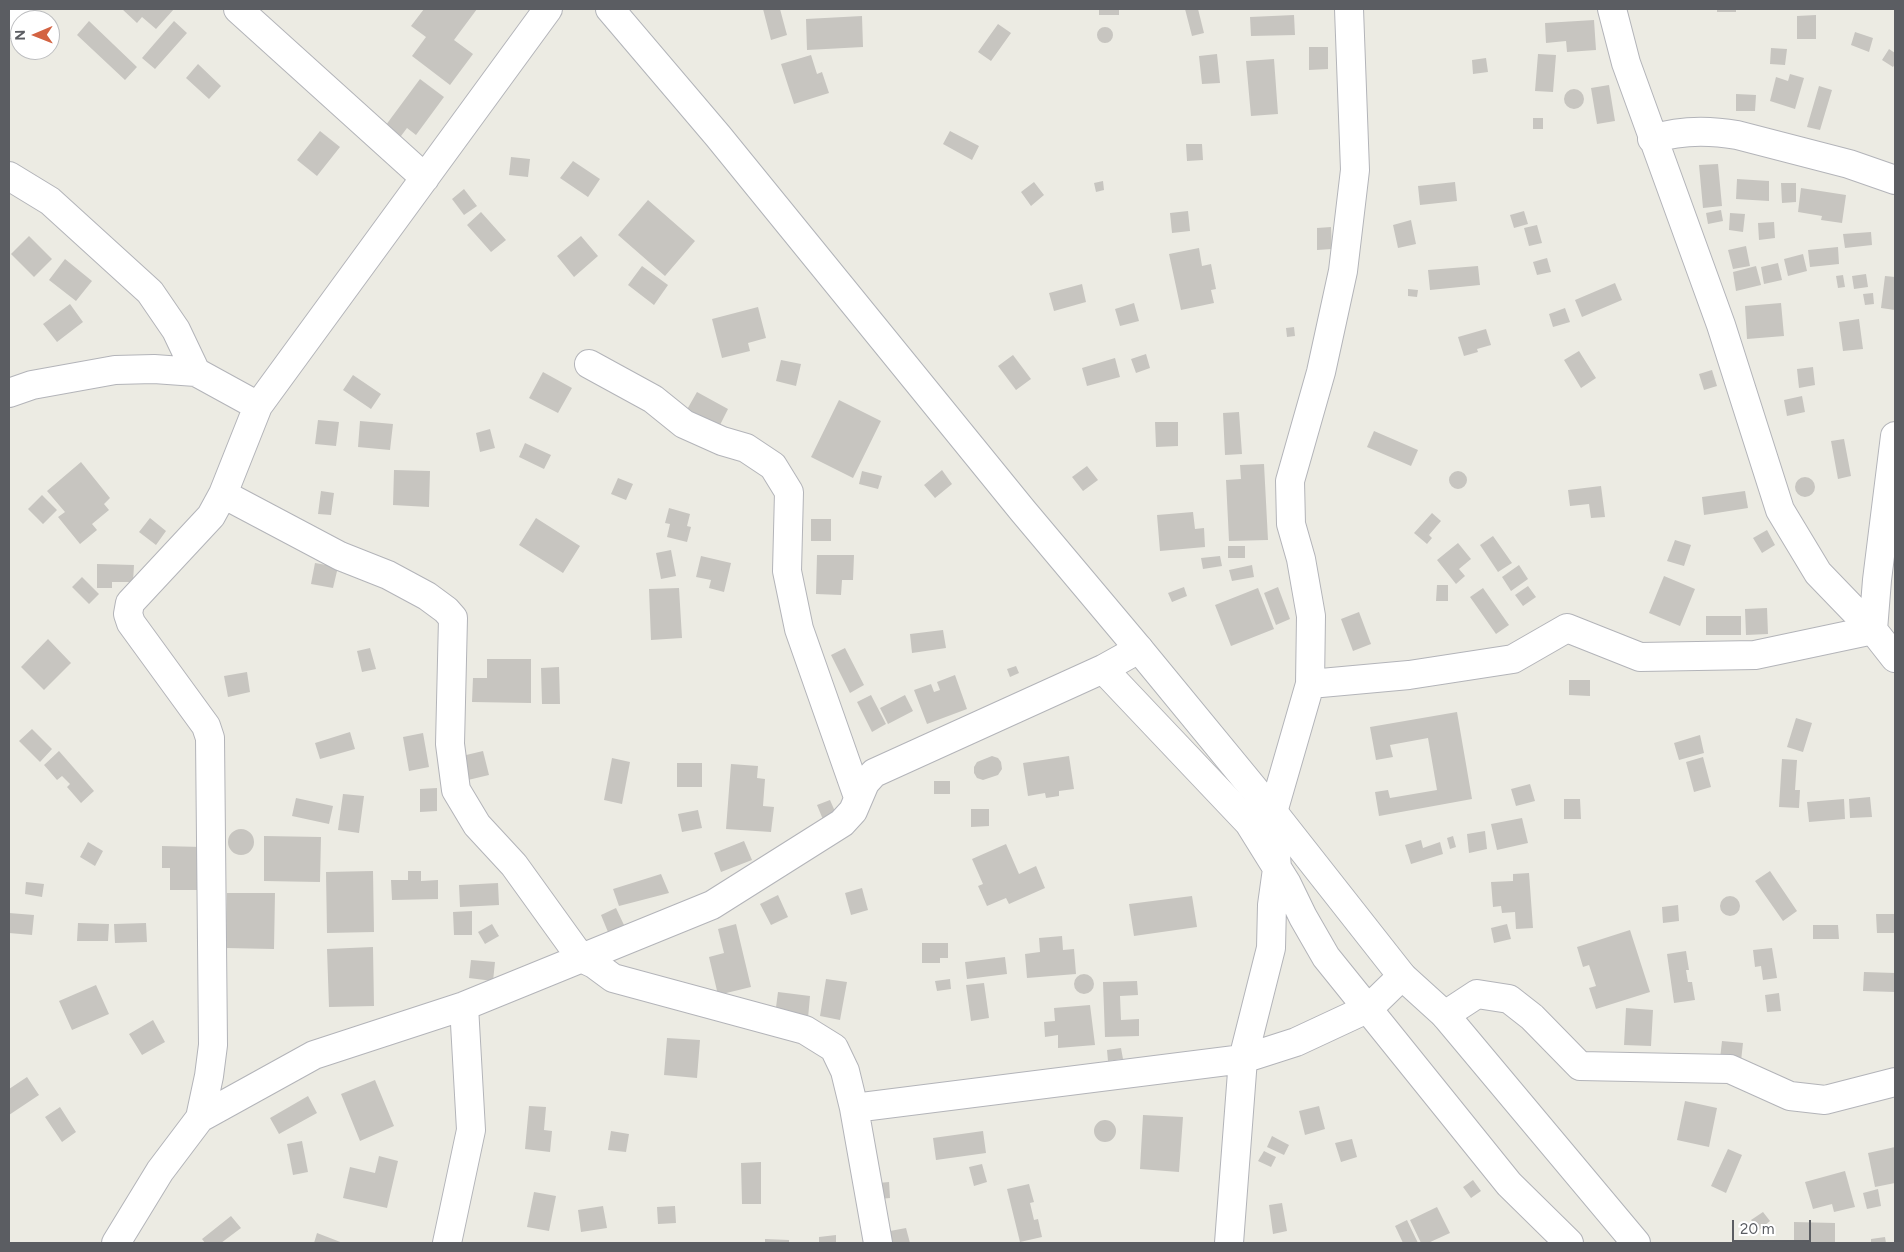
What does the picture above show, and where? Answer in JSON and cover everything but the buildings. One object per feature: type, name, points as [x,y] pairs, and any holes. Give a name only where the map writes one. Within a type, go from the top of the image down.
[{"type":"street","points":[[9,24],[19,9]]},
{"type":"street","points":[[238,9],[425,178]]},
{"type":"street","points":[[200,1118],[213,1045],[210,738],[206,726],[131,623],[128,614],[130,603],[211,516],[223,494],[258,406],[548,9]]},
{"type":"street","points":[[610,9],[718,136],[1023,511],[1274,812],[1402,976],[1445,1015],[1636,1243]]},
{"type":"street","points":[[1229,1243],[1243,1059],[1272,948],[1272,905],[1278,869],[1274,812],[1310,684],[1311,616],[1302,559],[1291,524],[1290,481],[1321,372],[1343,271],[1355,170],[1349,9]]},
{"type":"street","points":[[1612,9],[1626,63],[1721,326],[1780,510],[1818,572],[1873,630],[1895,658]]},
{"type":"street","points":[[1652,139],[1691,131],[1720,132],[1848,164],[1895,180]]},
{"type":"street","points":[[9,176],[50,201],[150,292],[176,330],[196,372]]},
{"type":"street","points":[[589,364],[653,399],[684,424],[722,441],[746,448],[773,466],[789,492],[787,571],[799,629],[858,797]]},
{"type":"street","points":[[9,393],[32,385],[116,370],[154,369],[196,372],[258,406]]},
{"type":"street","points":[[1873,630],[1877,580],[1895,436]]},
{"type":"street","points":[[223,494],[340,556],[388,575],[427,596],[446,610],[453,618],[450,744],[456,790],[477,825],[514,865],[581,958],[594,964],[613,978],[805,1030],[834,1048],[845,1071],[854,1108],[878,1243]]},
{"type":"street","points":[[1310,684],[1409,675],[1513,659],[1567,628],[1640,657],[1755,655],[1873,630]]},
{"type":"street","points":[[116,1243],[160,1171],[200,1118],[314,1055],[464,1006],[712,905],[842,823],[853,811],[865,782],[874,773],[1103,669],[1140,649]]},
{"type":"street","points":[[1103,669],[1249,823],[1278,869],[1302,917],[1326,957],[1509,1184],[1569,1243]]},
{"type":"street","points":[[854,1108],[1243,1059],[1296,1042],[1369,1008],[1402,976]]},
{"type":"street","points":[[1445,1015],[1476,994],[1509,999],[1532,1017],[1580,1066],[1730,1069],[1790,1096],[1825,1100],[1895,1082]]},
{"type":"street","points":[[447,1243],[472,1130],[464,1006]]}]
